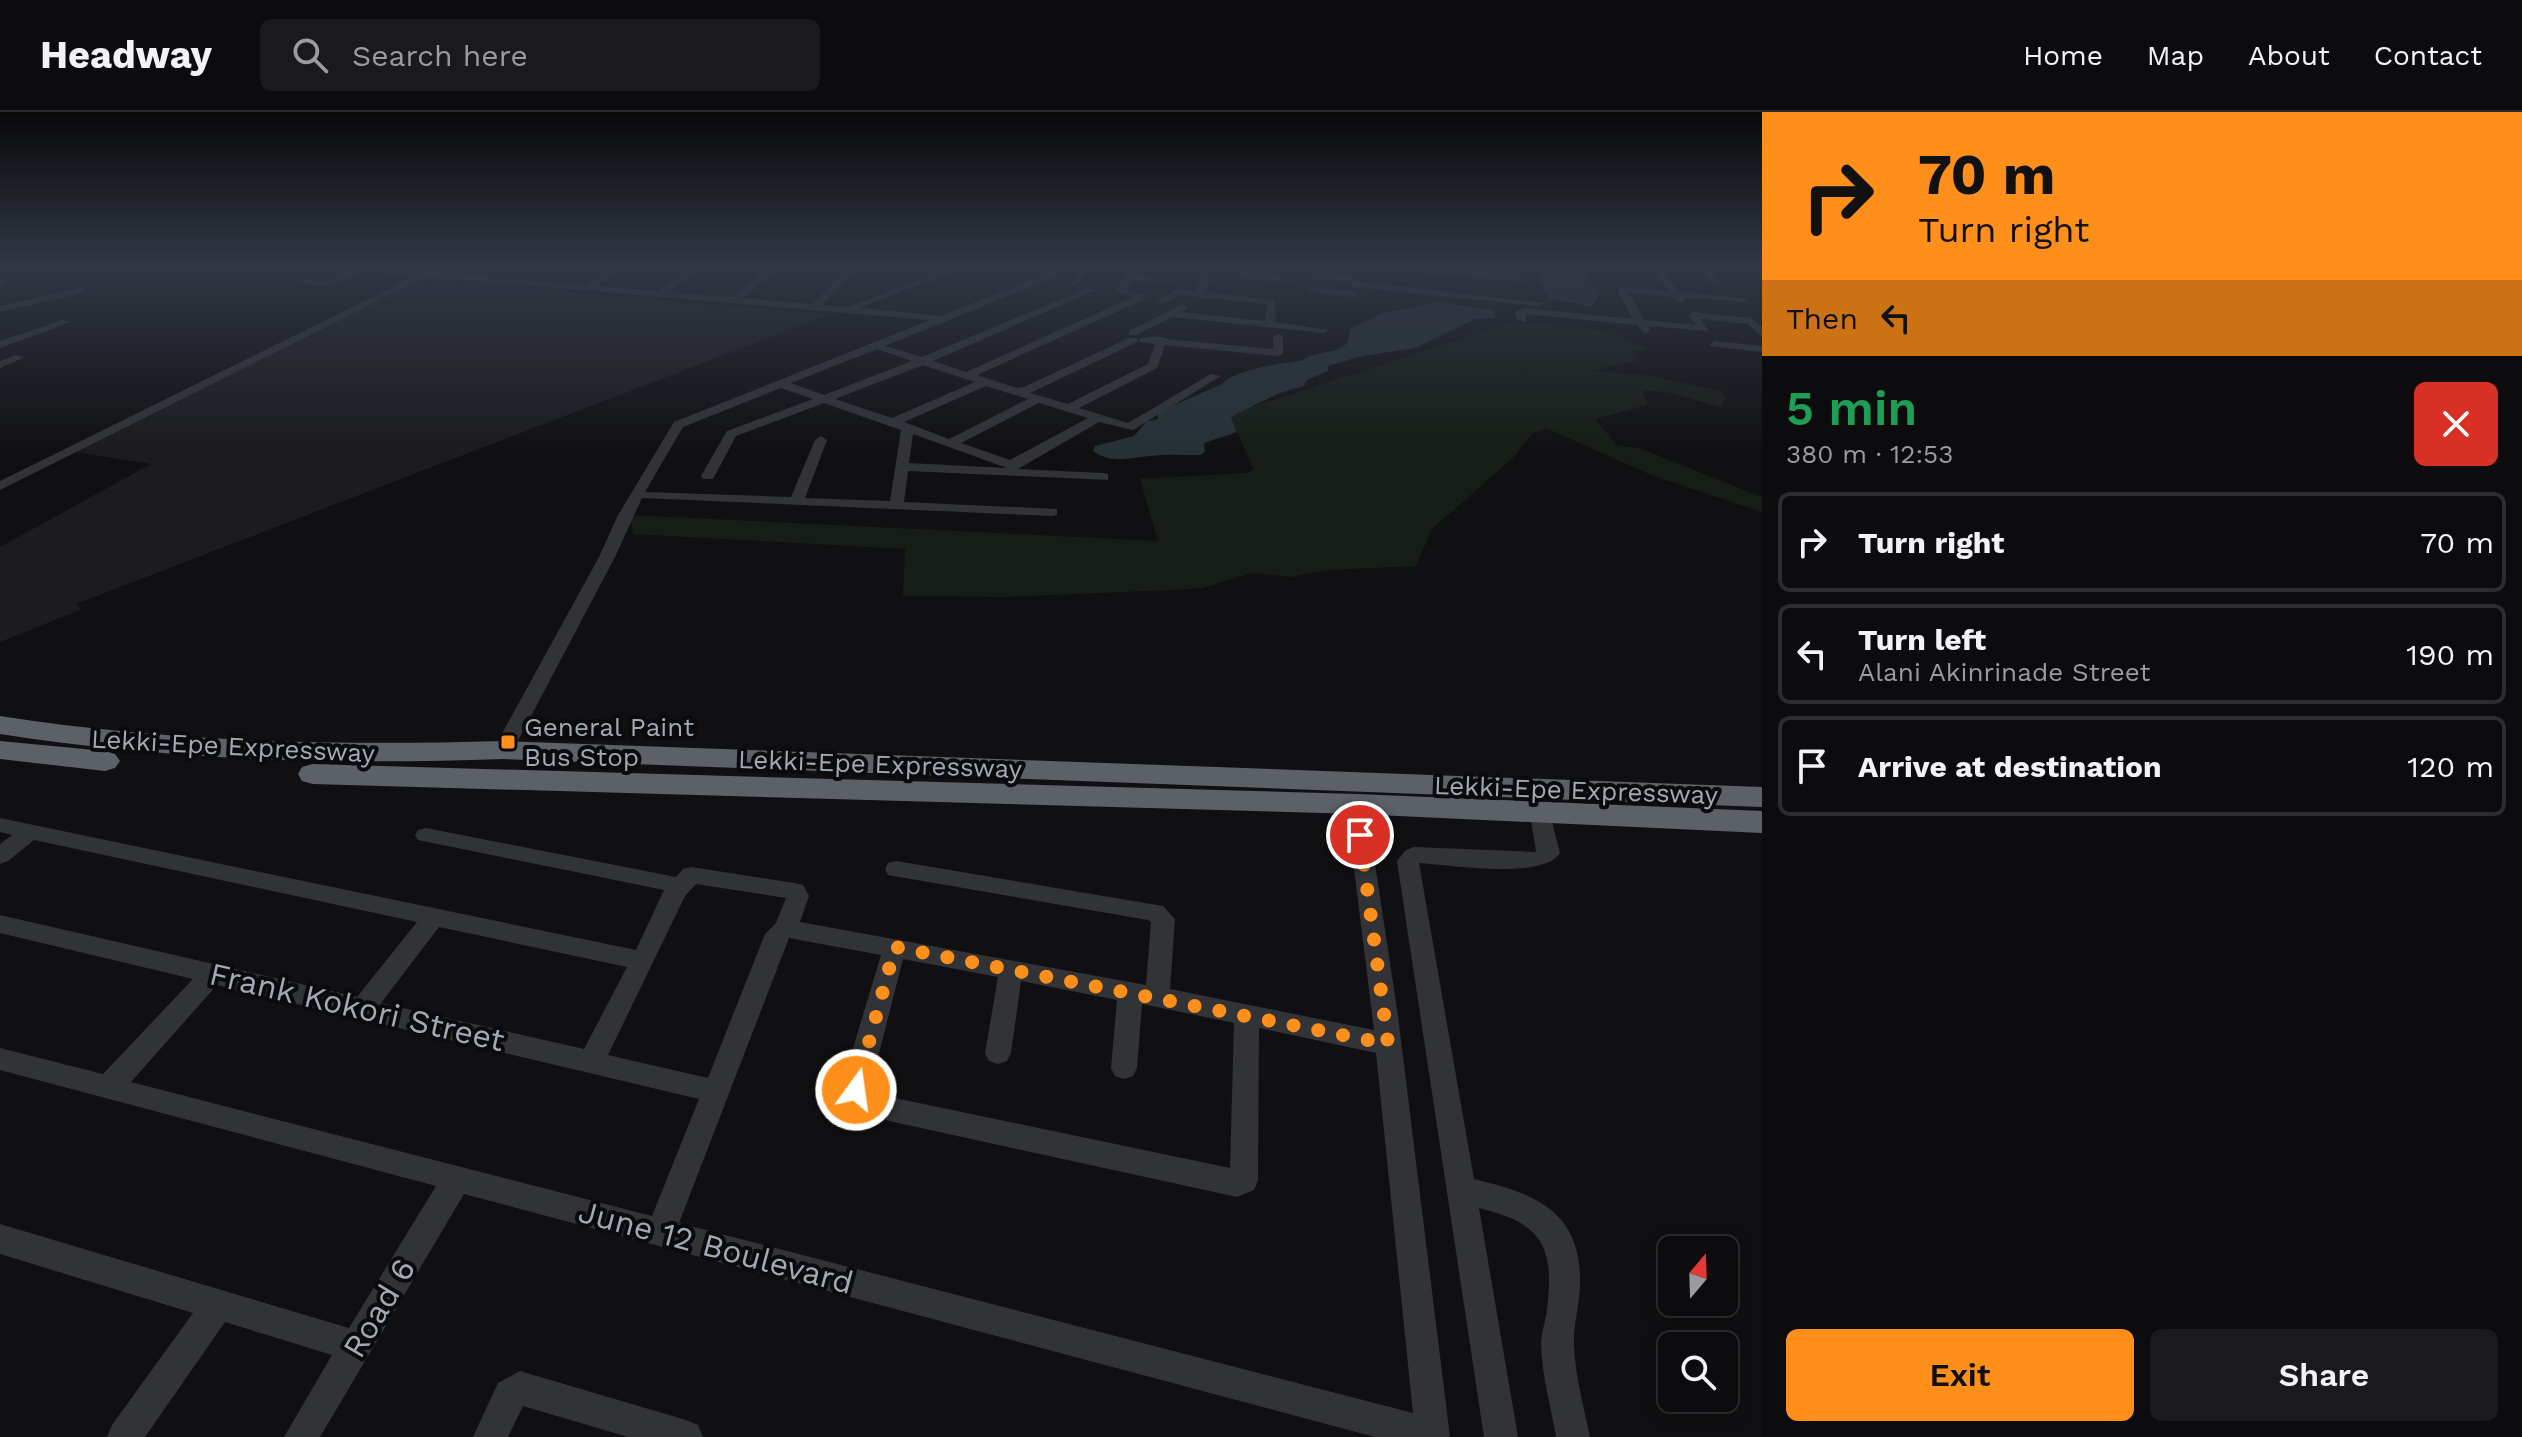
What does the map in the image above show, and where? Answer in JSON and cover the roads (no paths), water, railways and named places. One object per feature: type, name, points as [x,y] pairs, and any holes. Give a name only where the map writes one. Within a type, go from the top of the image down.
[{"type":"highway","name":"Lekki-Epe Expressway","points":[[0,725],[76,738],[277,753],[401,754],[503,750],[1762,797]]},
{"type":"highway","name":"Lekki-Epe Expressway","points":[[0,750],[264,772],[1356,804],[1762,822]]},
{"type":"street","points":[[0,345],[49,328]]},
{"type":"street","points":[[1,485],[317,328]]},
{"type":"street","points":[[503,750],[607,557],[624,517],[678,425],[925,328]]},
{"type":"street","points":[[990,328],[998,330]]},
{"type":"street","points":[[708,476],[731,434],[1003,328]]},
{"type":"street","points":[[891,421],[1080,328]]},
{"type":"street","points":[[1016,392],[1027,390],[1144,338],[1156,328]]},
{"type":"street","points":[[1304,328],[1324,330]]},
{"type":"street","points":[[1643,328],[1647,335]]},
{"type":"street","points":[[1693,328],[1704,329],[1713,342],[1762,349]]},
{"type":"street","points":[[923,331],[937,335]]},
{"type":"street","points":[[1220,346],[1221,332]]},
{"type":"street","points":[[1144,338],[1279,352],[1278,337]]},
{"type":"street","points":[[1068,409],[1153,366],[1144,338]]},
{"type":"street","points":[[952,339],[966,343]]},
{"type":"street","points":[[882,348],[1068,409],[1132,426],[1215,376]]},
{"type":"street","points":[[0,365],[20,357]]},
{"type":"street","points":[[831,367],[872,381]]},
{"type":"street","points":[[779,383],[1033,473]]},
{"type":"street","points":[[950,443],[1038,399]]},
{"type":"street","points":[[1011,465],[1097,418]]},
{"type":"street","points":[[896,506],[908,428]]},
{"type":"street","points":[[796,502],[821,440]]},
{"type":"street","points":[[902,467],[1103,477]]},
{"type":"street","points":[[648,496],[1052,512]]},
{"type":"street","points":[[1356,804],[1388,1044],[1433,1436]]},
{"type":"street","points":[[1501,1437],[1408,861],[1414,855],[1530,861],[1543,858],[1549,853],[1540,814]]},
{"type":"street","points":[[0,825],[432,919],[643,961]]},
{"type":"street","points":[[0,856],[31,831]]},
{"type":"street","points":[[426,835],[662,880],[672,883],[678,890]]},
{"type":"street","points":[[896,869],[1155,912],[1163,919],[1164,932],[1157,997]]},
{"type":"street","points":[[592,1060],[678,890],[691,875],[795,891],[798,896],[786,928],[777,934],[713,1091],[661,1231]]},
{"type":"street","points":[[363,1008],[432,919]]},
{"type":"street","name":"Frank Kokori Street","points":[[0,924],[592,1060],[713,1091]]},
{"type":"street","points":[[786,928],[1247,1014],[1388,1044]]},
{"type":"street","points":[[895,947],[857,1078],[859,1097],[889,1109],[1237,1183],[1244,1180],[1246,1156],[1247,1014]]},
{"type":"street","points":[[998,1053],[1011,970]]},
{"type":"street","points":[[108,1088],[212,974]]},
{"type":"street","points":[[1124,1068],[1130,992]]},
{"type":"street","name":"June 12 Boulevard","points":[[0,1059],[1433,1436]]},
{"type":"street","name":"Road 6","points":[[301,1437],[456,1180]]},
{"type":"street","points":[[1460,1189],[1521,1204],[1550,1224],[1559,1238],[1565,1259],[1563,1309],[1558,1335],[1573,1437]]},
{"type":"street","points":[[0,1239],[356,1346]]},
{"type":"street","points":[[124,1437],[218,1305]]},
{"type":"street","points":[[490,1437],[510,1395],[520,1388],[686,1437]]},
{"type":"place","name":"General Paint Bus Stop","points":[[508,742]]}]
